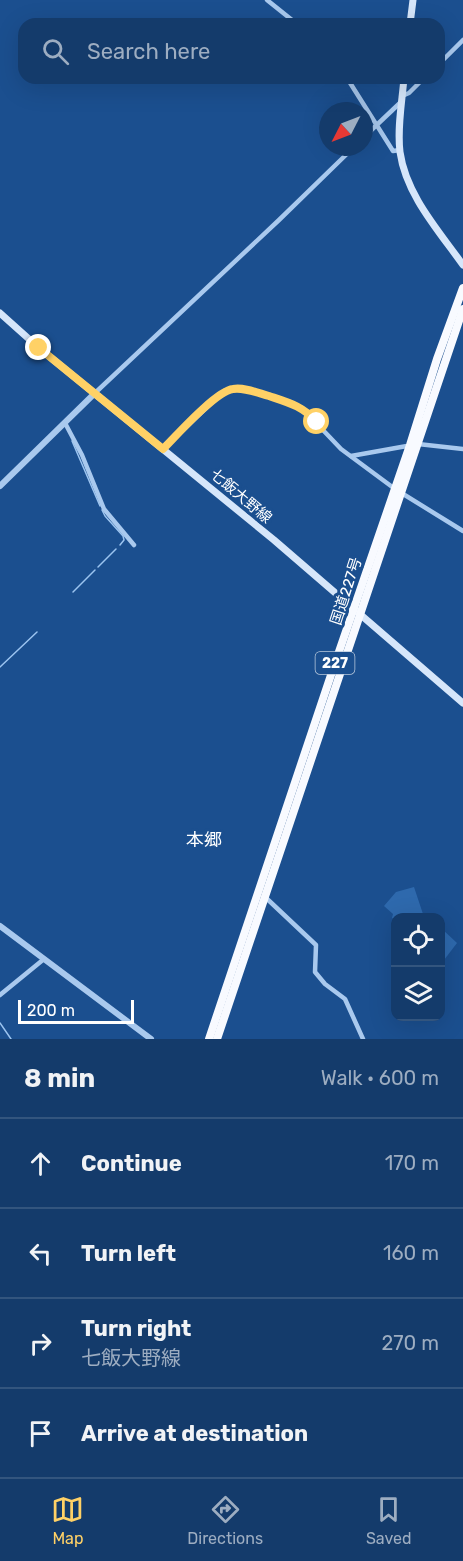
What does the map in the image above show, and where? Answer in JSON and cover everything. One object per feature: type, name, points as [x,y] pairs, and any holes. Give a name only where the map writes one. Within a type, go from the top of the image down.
[{"type":"highway","name":"国道227号","points":[[414,444],[437,358],[463,288]]},
{"type":"highway","name":"国道227号","points":[[217,1039],[398,490],[463,309]]},
{"type":"highway","name":"国道227号","points":[[209,1039],[259,889],[357,612]]},
{"type":"main road","points":[[411,18],[413,0]]},
{"type":"main road","points":[[403,84],[399,125],[404,171],[412,190],[463,265]]},
{"type":"main road","name":"七飯大野線","points":[[0,313],[463,703]]},
{"type":"street","points":[[267,0],[290,18]]},
{"type":"street","points":[[445,58],[463,40]]},
{"type":"street","points":[[351,84],[393,151],[400,150]]},
{"type":"street","points":[[373,128],[418,84]]},
{"type":"street","points":[[0,486],[94,393],[345,156]]},
{"type":"street","points":[[163,449],[224,391],[238,388],[254,392],[302,408],[341,449],[398,490],[463,531]]},
{"type":"street","points":[[65,423],[82,455],[104,509],[134,545]]},
{"type":"street","points":[[351,456],[414,444],[463,449]]},
{"type":"street","points":[[259,889],[264,898],[316,945],[315,972],[325,984],[345,999],[363,1039]]},
{"type":"street","points":[[0,926],[151,1039]]},
{"type":"street","points":[[0,995],[44,959]]},
{"type":"shaded area","points":[[414,887],[423,913],[392,913],[384,906],[396,892]]},
{"type":"shaded area","points":[[445,932],[457,943],[445,959]]},
{"type":"waterway","points":[[72,441],[100,506]]},
{"type":"waterway","points":[[102,510],[123,536],[124,540],[120,545]]},
{"type":"waterway","points":[[98,567],[116,549]]},
{"type":"waterway","points":[[73,592],[95,570]]},
{"type":"waterway","points":[[0,667],[37,632]]},
{"type":"waterway","points":[[0,1023],[11,1039]]},
{"type":"district","name":"本郷","points":[[204,840]]},
{"type":"route","points":[[39,348],[163,449],[210,403],[224,391],[230,389],[238,388],[294,404],[317,422]]}]
